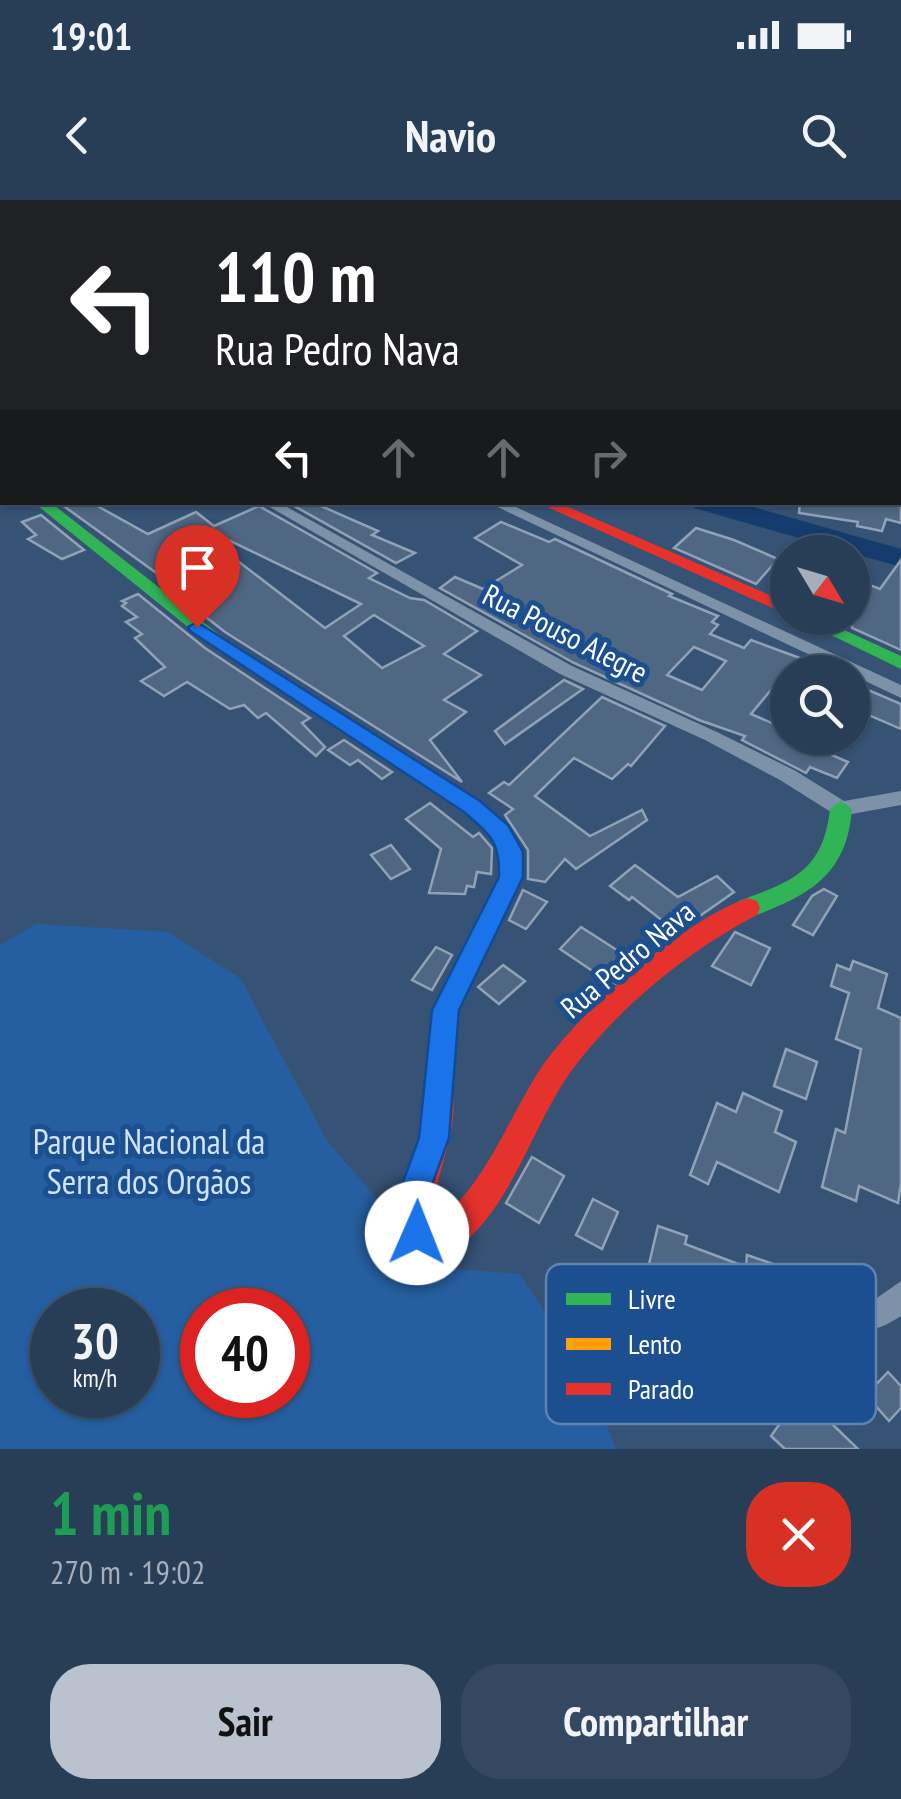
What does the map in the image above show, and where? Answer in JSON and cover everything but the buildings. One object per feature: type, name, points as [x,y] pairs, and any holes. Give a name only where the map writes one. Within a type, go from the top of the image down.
[{"type":"street","name":"Rua Pedro Nava","points":[[44,505],[214,640],[472,806],[500,830],[512,852],[511,877],[446,1010],[434,1138],[418,1182],[415,1204],[417,1233],[432,1246],[450,1238],[468,1217],[553,1070],[588,1029],[718,923],[805,884],[826,866],[836,850],[841,809]]},
{"type":"street","name":"Rua Pouso Alegre","points":[[272,505],[549,662],[712,736],[841,809]]},
{"type":"street","points":[[499,505],[901,692]]},
{"type":"street","points":[[550,505],[770,602]]},
{"type":"street","points":[[841,635],[901,663]]},
{"type":"street","points":[[841,809],[901,798]]},
{"type":"street","points":[[876,1314],[901,1296]]},
{"type":"green space","name":"Parque Nacional da Serra dos Orgãos","points":[[36,924],[168,932],[240,978],[328,1142],[403,1229],[415,1266],[520,1274],[546,1314],[546,1424],[606,1424],[616,1449],[0,1449],[0,945]]},
{"type":"waterway","points":[[715,505],[901,558]]},
{"type":"traffic: fast","points":[[44,505],[215,640],[472,807],[500,831],[511,852],[511,877],[445,1010],[438,1086]]},
{"type":"traffic: fast","points":[[841,635],[901,663]]},
{"type":"traffic: fast","points":[[748,908],[801,885],[825,864],[834,849],[841,809]]},
{"type":"traffic: jam","points":[[550,505],[770,602]]},
{"type":"traffic: jam","points":[[438,1086],[435,1134],[417,1207],[417,1233],[432,1246],[453,1230],[486,1191],[550,1078],[587,1033],[669,959],[748,908]]},
{"type":"route","points":[[197,627],[472,806],[500,830],[512,852],[511,877],[446,1010],[434,1138],[418,1182],[415,1204],[417,1233]]}]
